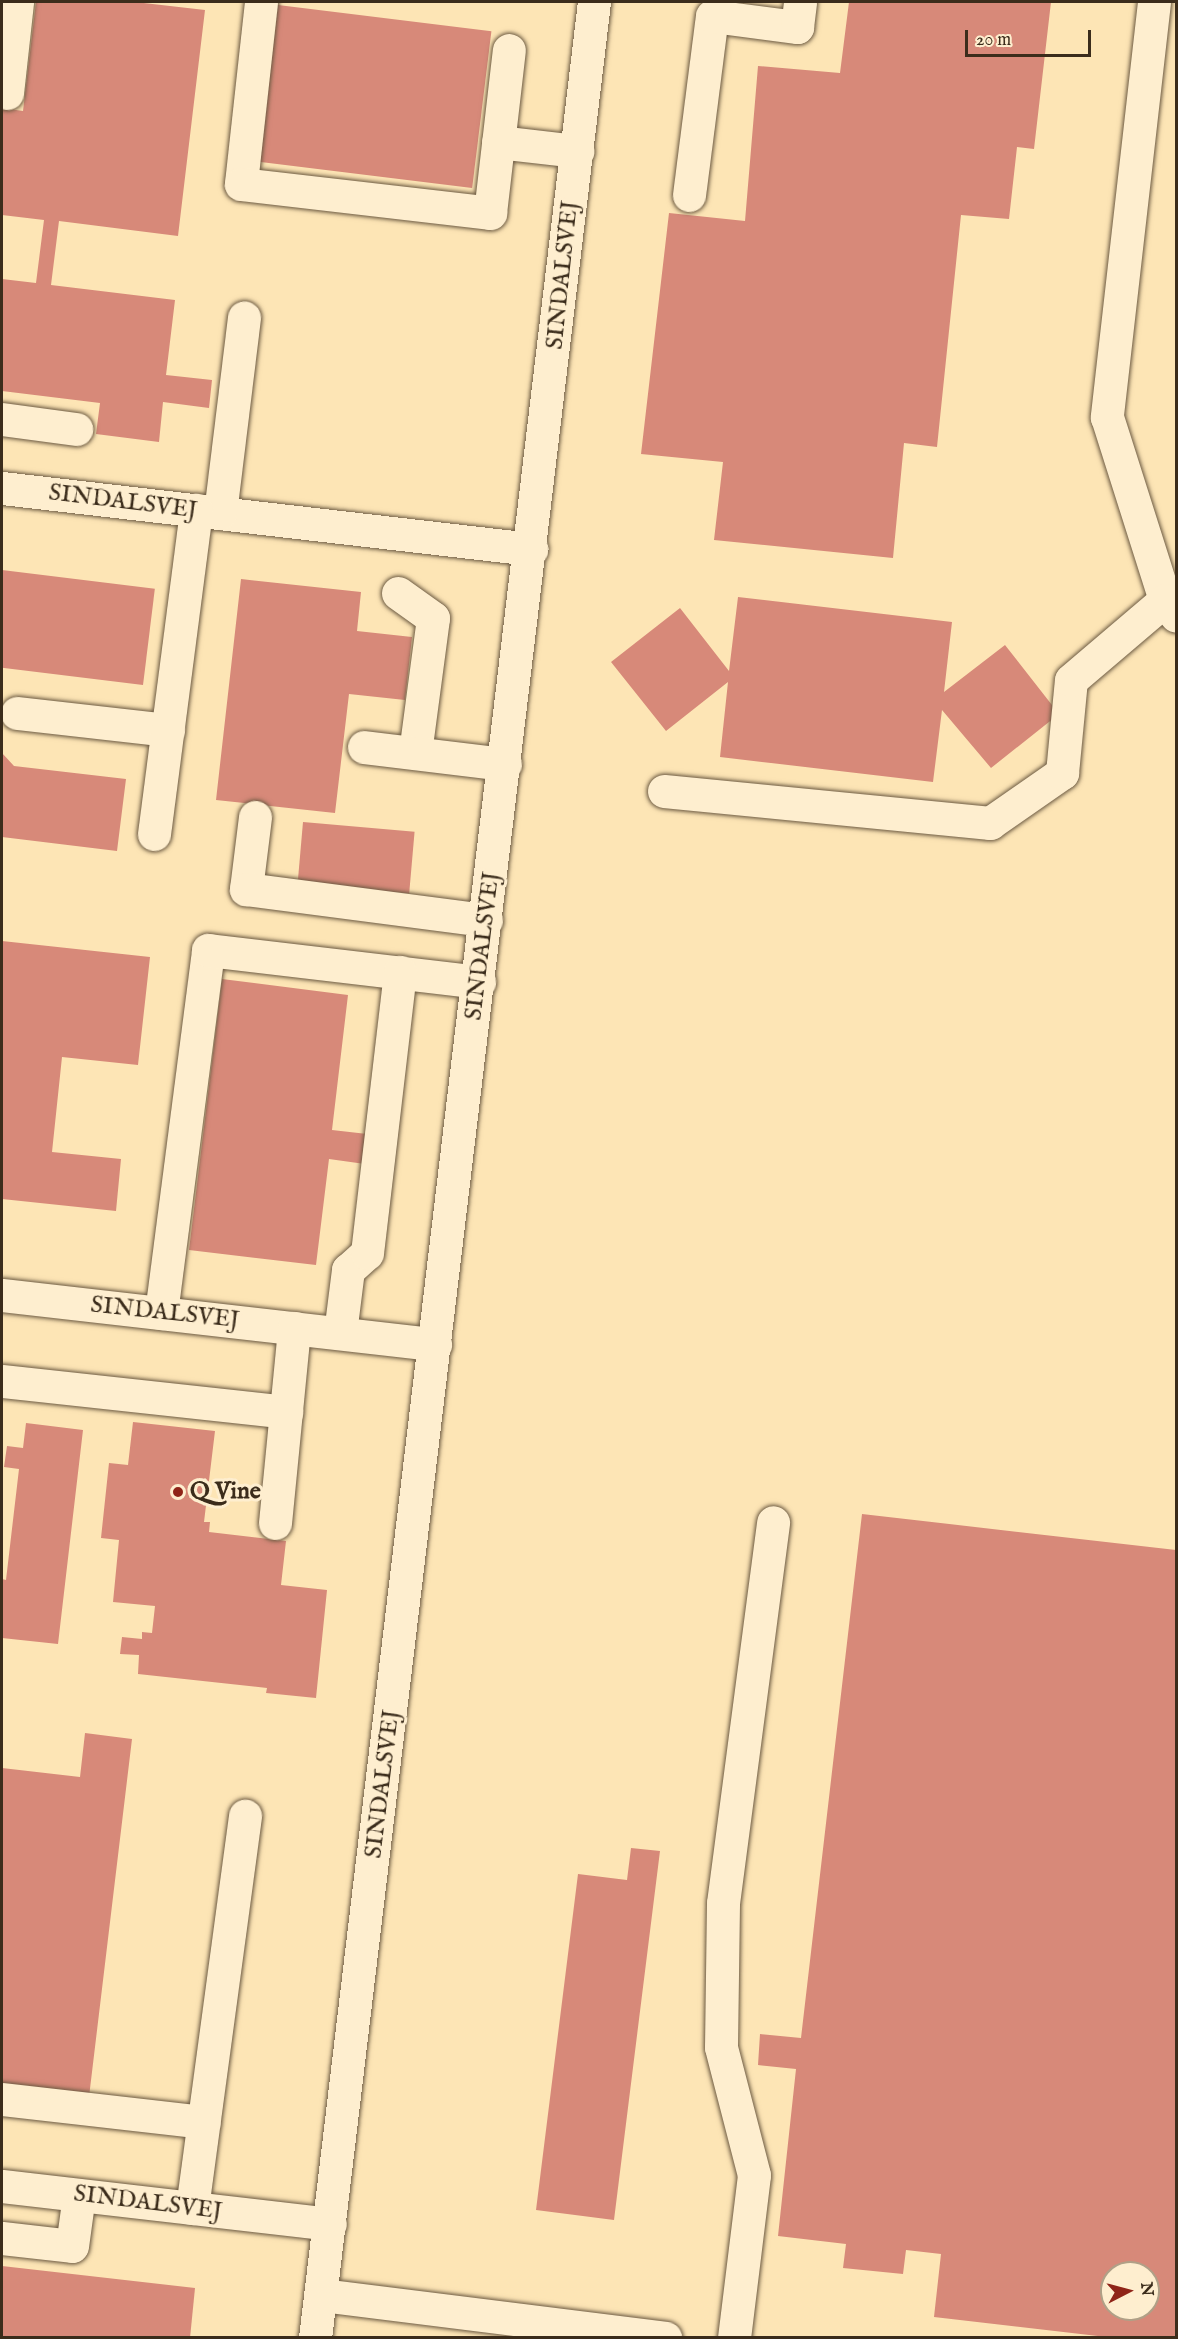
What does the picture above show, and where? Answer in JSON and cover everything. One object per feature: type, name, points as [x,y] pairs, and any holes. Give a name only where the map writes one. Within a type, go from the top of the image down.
[{"type":"street","points":[[7,93],[17,2]]},
{"type":"street","points":[[261,2],[241,184],[490,213],[508,50]]},
{"type":"street","name":"SINDALSVEJ","points":[[315,2337],[531,549],[594,2]]},
{"type":"street","points":[[689,195],[712,16],[797,27],[800,2]]},
{"type":"street","points":[[664,791],[990,823],[1062,773],[1071,680],[1171,608],[1107,417],[1154,2]]},
{"type":"street","points":[[498,142],[577,151]]},
{"type":"street","points":[[154,834],[168,730],[244,316]]},
{"type":"street","points":[[2,420],[76,429]]},
{"type":"street","name":"SINDALSVEJ","points":[[2,488],[531,549]]},
{"type":"street","points":[[398,593],[433,618],[415,753]]},
{"type":"street","points":[[17,713],[168,730]]},
{"type":"street","points":[[364,747],[505,764]]},
{"type":"street","points":[[255,817],[246,889],[486,920]]},
{"type":"street","points":[[161,1313],[208,950],[479,982]]},
{"type":"street","points":[[340,1333],[348,1270],[367,1253],[400,972]]},
{"type":"street","name":"SINDALSVEJ","points":[[2,1295],[435,1344]]},
{"type":"street","points":[[275,1523],[294,1328]]},
{"type":"street","points":[[2,1381],[285,1412]]},
{"type":"street","points":[[734,2337],[754,2175],[721,2047],[723,1903],[772,1522]]},
{"type":"street","points":[[192,2208],[245,1816]]},
{"type":"street","points":[[2,2099],[204,2122]]},
{"type":"street","name":"SINDALSVEJ","points":[[2,2186],[330,2224]]},
{"type":"street","points":[[2,2238],[72,2246],[79,2194]]},
{"type":"street","points":[[321,2295],[666,2337]]},
{"type":"building","points":[[36,2],[135,2],[205,10],[178,236],[59,221],[51,285],[175,300],[166,375],[212,380],[209,408],[163,402],[159,442],[96,434],[100,403],[2,391],[2,279],[36,283],[44,220],[2,215],[2,108],[23,111]]},
{"type":"building","points":[[849,2],[1051,2],[1034,149],[1017,147],[1009,219],[961,215],[937,447],[904,443],[893,558],[714,540],[723,462],[641,454],[669,213],[745,221],[758,66],[840,73]]},
{"type":"building","points":[[278,5],[491,31],[472,188],[259,162]]},
{"type":"building","points":[[2,570],[155,589],[143,685],[2,668]]},
{"type":"building","points":[[241,579],[361,592],[357,631],[412,637],[405,700],[349,694],[335,813],[216,800]]},
{"type":"building","points":[[738,597],[952,622],[944,692],[1005,645],[1059,714],[991,768],[942,710],[933,782],[720,757],[728,682],[666,731],[611,662],[680,608],[729,671]]},
{"type":"building","points":[[2,753],[14,766],[126,779],[117,851],[2,837]]},
{"type":"building","points":[[303,822],[415,832],[409,894],[298,884]]},
{"type":"building","points":[[2,941],[150,957],[138,1065],[62,1057],[52,1152],[121,1159],[116,1211],[2,1199]]},
{"type":"building","points":[[222,979],[348,995],[332,1130],[376,1135],[372,1165],[329,1159],[316,1265],[189,1250]]},
{"type":"building","points":[[133,1422],[215,1431],[204,1522],[210,1522],[209,1532],[286,1541],[281,1585],[327,1590],[316,1698],[266,1693],[267,1688],[138,1674],[139,1655],[120,1654],[122,1637],[142,1639],[142,1632],[152,1633],[155,1606],[113,1602],[119,1540],[101,1538],[109,1463],[128,1465]]},
{"type":"building","points":[[26,1423],[83,1430],[58,1644],[2,1638],[2,1579],[6,1580],[19,1469],[4,1467],[7,1446],[23,1448]]},
{"type":"building","points":[[862,1514],[1176,1550],[1176,2338],[1115,2338],[934,2317],[941,2254],[906,2250],[903,2274],[843,2268],[846,2244],[778,2236],[796,2069],[758,2065],[760,2034],[801,2038]]},
{"type":"building","points":[[85,1733],[132,1739],[89,2097],[2,2087],[2,1768],[80,1777]]},
{"type":"building","points":[[631,1848],[660,1851],[614,2220],[536,2210],[578,1874],[627,1880]]},
{"type":"building","points":[[2,2266],[195,2288],[190,2338],[2,2338]]},
{"type":"place","name":"Q Vine","points":[[178,1492]]}]
